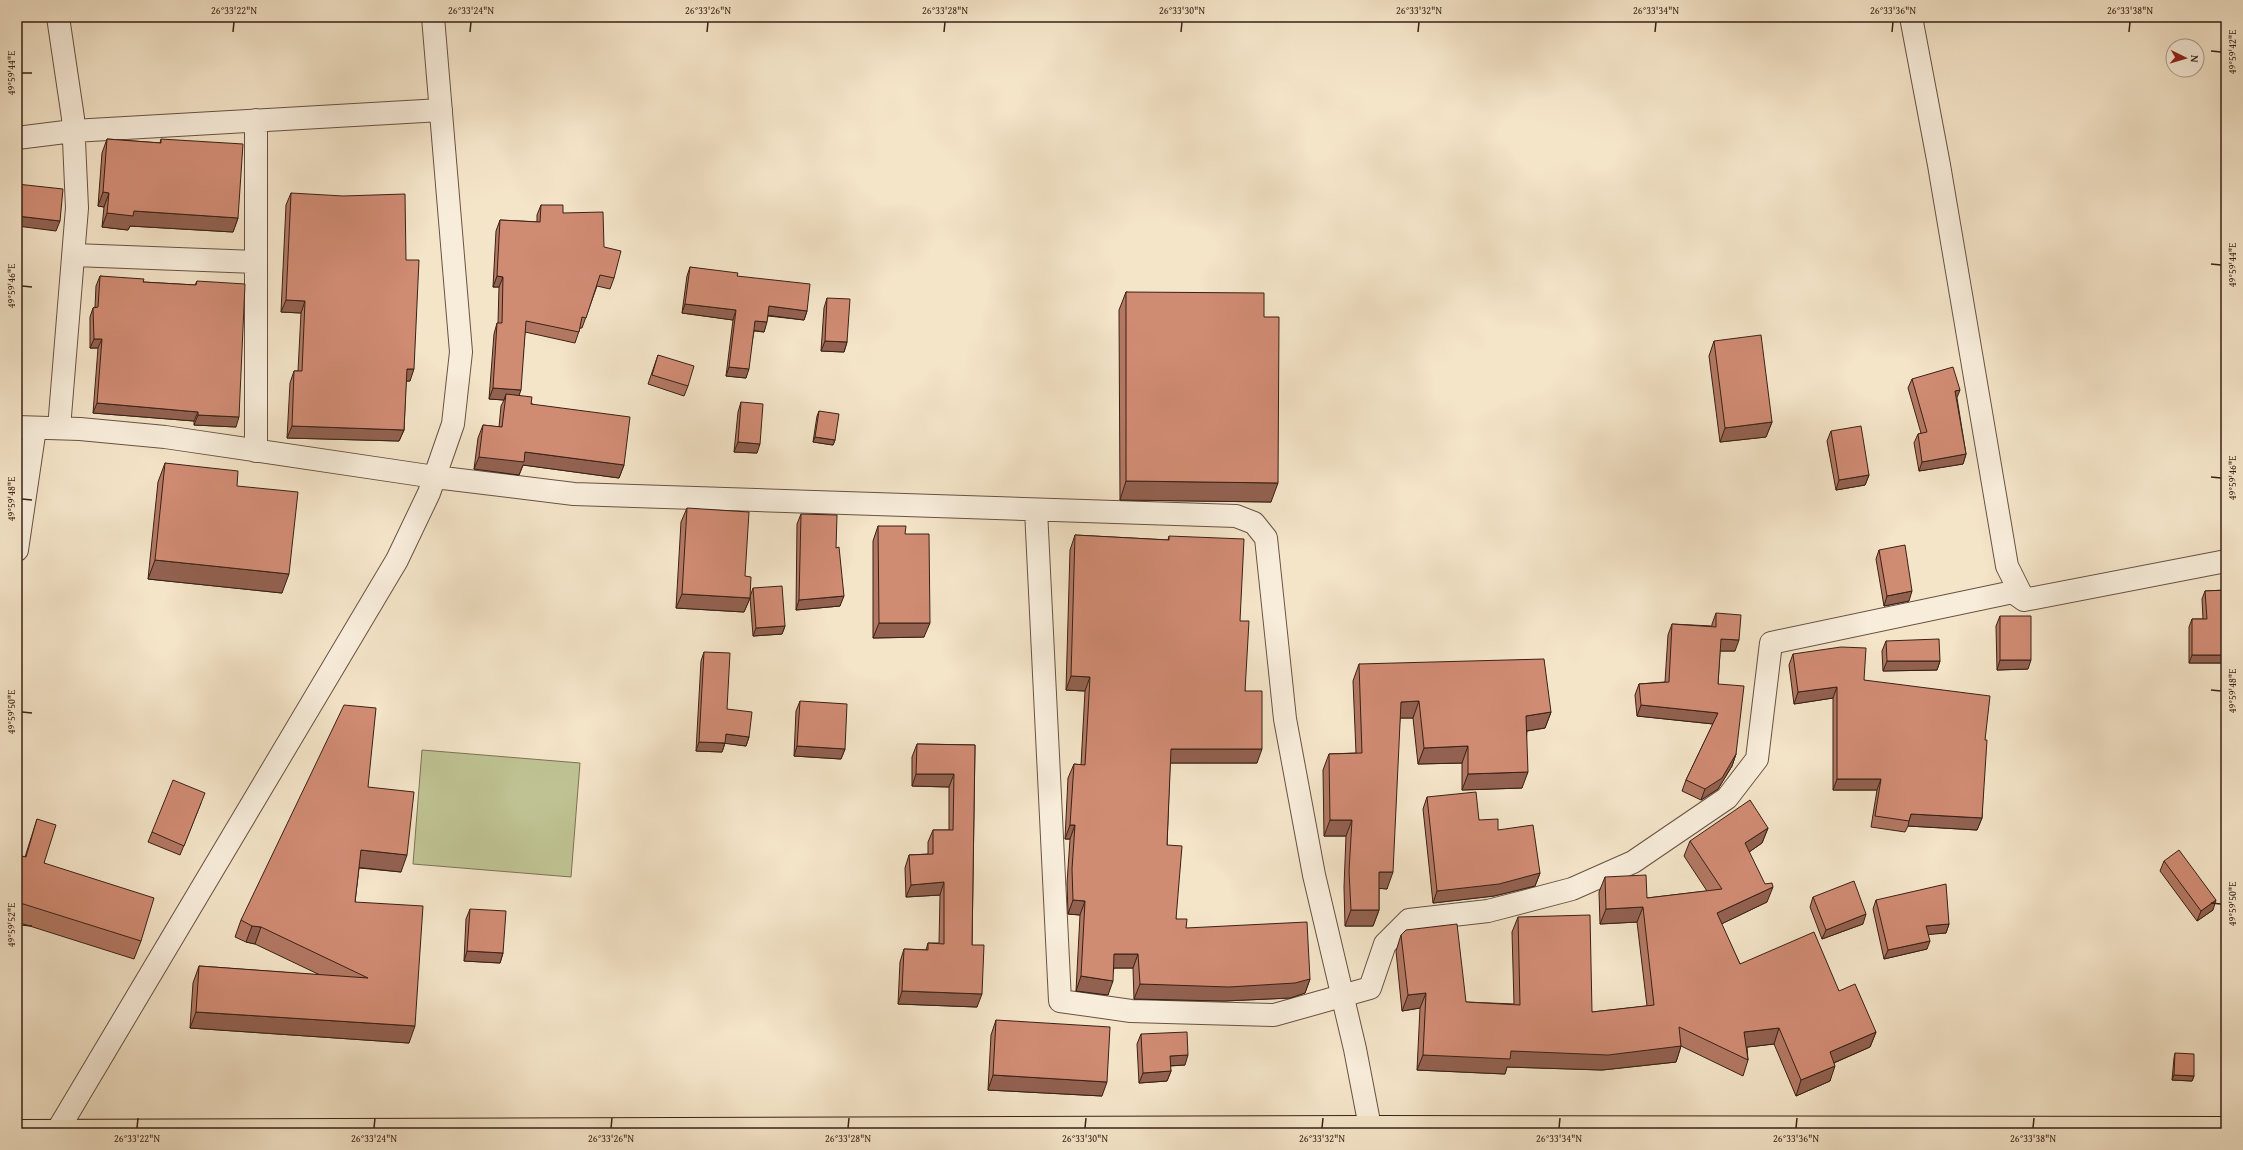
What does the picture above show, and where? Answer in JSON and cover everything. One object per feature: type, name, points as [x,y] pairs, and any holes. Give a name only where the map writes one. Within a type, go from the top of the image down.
[{"type":"main road","points":[[17,1130],[56,1132],[1370,1127],[2226,1128]]},
{"type":"street","points":[[58,17],[73,131],[77,208],[59,428]]},
{"type":"street","points":[[56,1132],[397,560],[434,477],[453,424],[461,352],[433,17]]},
{"type":"street","points":[[1912,17],[1939,165],[2007,566],[2024,600]]},
{"type":"street","points":[[17,138],[73,131],[441,110]]},
{"type":"street","points":[[256,120],[256,451]]},
{"type":"street","points":[[74,255],[256,262]]},
{"type":"street","points":[[17,550],[26,427],[59,428],[165,437],[434,477],[574,494],[1236,516],[1254,523],[1266,538],[1285,720],[1314,875],[1341,995],[1355,1049],[1370,1127]]},
{"type":"street","points":[[1036,510],[1060,1001],[1131,1011],[1274,1015],[1370,988],[1385,944],[1409,920],[1488,911],[1572,889],[1633,862],[1727,798],[1757,759],[1771,643],[2013,592],[2024,600],[2226,561]]},
{"type":"green space","points":[[422,750],[580,763],[571,877],[413,864]]},
{"type":"building","points":[[107,139],[161,143],[161,139],[243,144],[238,218],[134,211],[133,216],[107,213],[109,193],[103,192]]},
{"type":"building","points":[[17,184],[63,189],[60,221],[17,216]]},
{"type":"building","points":[[291,193],[343,196],[405,194],[406,260],[419,260],[414,369],[407,369],[404,430],[292,426],[294,371],[302,371],[305,301],[286,300]]},
{"type":"building","points":[[541,205],[563,205],[563,213],[603,212],[604,247],[621,251],[614,278],[600,275],[586,318],[582,317],[579,332],[526,321],[521,390],[493,388],[497,323],[502,323],[503,277],[497,276],[500,220],[540,222]]},
{"type":"building","points":[[690,267],[738,273],[737,276],[810,284],[807,311],[769,306],[767,322],[755,321],[749,369],[729,367],[736,310],[685,304]]},
{"type":"building","points":[[100,276],[144,279],[143,282],[196,285],[197,281],[245,284],[239,417],[198,415],[198,412],[97,403],[102,339],[94,339],[93,308],[98,307]]},
{"type":"building","points":[[1126,292],[1264,293],[1264,317],[1279,317],[1278,483],[1126,481]]},
{"type":"building","points":[[827,298],[850,299],[847,342],[825,341]]},
{"type":"building","points":[[1761,335],[1772,422],[1725,428],[1714,341]]},
{"type":"building","points":[[658,355],[694,366],[688,386],[652,375]]},
{"type":"building","points":[[1953,367],[1960,390],[1955,391],[1966,454],[1922,462],[1918,434],[1927,432],[1912,379]]},
{"type":"building","points":[[506,394],[532,397],[531,404],[630,417],[624,465],[525,452],[524,462],[479,457],[483,425],[502,427]]},
{"type":"building","points":[[741,402],[763,404],[760,444],[738,442]]},
{"type":"building","points":[[819,411],[839,414],[835,440],[815,437]]},
{"type":"building","points":[[1861,426],[1869,475],[1839,480],[1831,431]]},
{"type":"building","points":[[165,463],[238,471],[237,486],[298,492],[289,574],[155,560]]},
{"type":"building","points":[[687,508],[749,512],[745,576],[751,577],[750,598],[682,594]]},
{"type":"building","points":[[801,514],[837,515],[836,548],[839,547],[844,596],[799,600]]},
{"type":"building","points":[[878,526],[906,526],[905,534],[929,534],[930,623],[879,623]]},
{"type":"building","points":[[1075,535],[1169,540],[1169,536],[1244,539],[1240,621],[1249,621],[1245,691],[1262,691],[1262,749],[1171,749],[1167,845],[1182,846],[1176,919],[1187,919],[1186,928],[1307,922],[1310,979],[1295,983],[1229,987],[1140,984],[1138,954],[1114,954],[1113,981],[1081,976],[1085,901],[1073,900],[1072,869],[1075,825],[1070,825],[1074,764],[1085,765],[1090,677],[1071,676]]},
{"type":"building","points":[[1905,545],[1912,591],[1887,596],[1879,550]]},
{"type":"building","points":[[782,586],[785,626],[756,628],[753,588]]},
{"type":"building","points":[[2226,590],[2226,655],[2192,655],[2192,619],[2207,619],[2205,591]]},
{"type":"building","points":[[1716,613],[1741,615],[1739,640],[1721,639],[1718,684],[1744,686],[1736,754],[1722,778],[1705,789],[1686,780],[1718,713],[1641,705],[1639,684],[1669,682],[1672,624],[1716,627]]},
{"type":"building","points":[[2000,616],[2031,616],[2031,660],[2000,660]]},
{"type":"building","points":[[1939,639],[1940,661],[1887,661],[1886,641]]},
{"type":"building","points":[[1841,647],[1866,648],[1864,680],[1990,696],[1985,740],[1987,740],[1982,818],[1911,814],[1909,821],[1875,816],[1881,779],[1837,779],[1837,687],[1798,692],[1793,654]]},
{"type":"building","points":[[704,652],[730,653],[727,709],[752,712],[749,737],[726,734],[725,743],[699,742]]},
{"type":"building","points":[[1544,659],[1551,712],[1526,716],[1528,772],[1468,774],[1468,746],[1424,748],[1419,701],[1401,702],[1393,872],[1379,872],[1379,910],[1351,910],[1349,871],[1352,820],[1330,820],[1329,754],[1362,753],[1359,664]]},
{"type":"building","points":[[800,701],[847,704],[845,749],[797,746]]},
{"type":"building","points":[[344,705],[376,708],[368,787],[414,792],[407,855],[361,850],[355,902],[423,906],[415,1026],[196,1012],[199,966],[368,978],[261,927],[252,926],[241,920]]},
{"type":"building","points":[[917,744],[975,745],[972,945],[984,945],[982,994],[902,991],[904,949],[928,950],[928,943],[944,944],[944,882],[911,885],[909,855],[933,854],[933,830],[953,830],[954,774],[916,774]]},
{"type":"building","points":[[173,780],[205,793],[184,846],[152,832]]},
{"type":"building","points":[[1476,792],[1479,820],[1498,819],[1498,830],[1533,825],[1540,873],[1499,884],[1437,891],[1427,797]]},
{"type":"building","points":[[1750,800],[1768,828],[1745,843],[1765,884],[1772,883],[1773,887],[1717,913],[1740,964],[1814,932],[1839,991],[1855,984],[1876,1032],[1830,1052],[1835,1066],[1801,1080],[1779,1028],[1744,1032],[1748,1060],[1679,1027],[1681,1046],[1608,1055],[1511,1051],[1510,1059],[1423,1055],[1426,993],[1408,995],[1401,935],[1406,930],[1457,924],[1466,1002],[1520,1005],[1518,917],[1590,915],[1592,1012],[1654,1005],[1643,907],[1606,909],[1605,877],[1646,875],[1647,898],[1722,889],[1690,841]]},
{"type":"building","points":[[37,819],[56,825],[44,863],[154,898],[141,941],[17,902],[17,855],[26,857]]},
{"type":"building","points":[[2179,850],[2216,900],[2201,911],[2164,861]]},
{"type":"building","points":[[1854,881],[1866,914],[1826,930],[1813,897]]},
{"type":"building","points":[[1946,884],[1949,924],[1926,926],[1930,941],[1888,950],[1876,900]]},
{"type":"building","points":[[470,909],[506,911],[503,953],[467,951]]},
{"type":"building","points":[[996,1020],[1110,1027],[1107,1082],[993,1075]]},
{"type":"building","points":[[1187,1032],[1188,1055],[1170,1056],[1171,1071],[1143,1073],[1141,1034]]},
{"type":"building","points":[[2175,1053],[2194,1054],[2194,1076],[2174,1075]]}]
